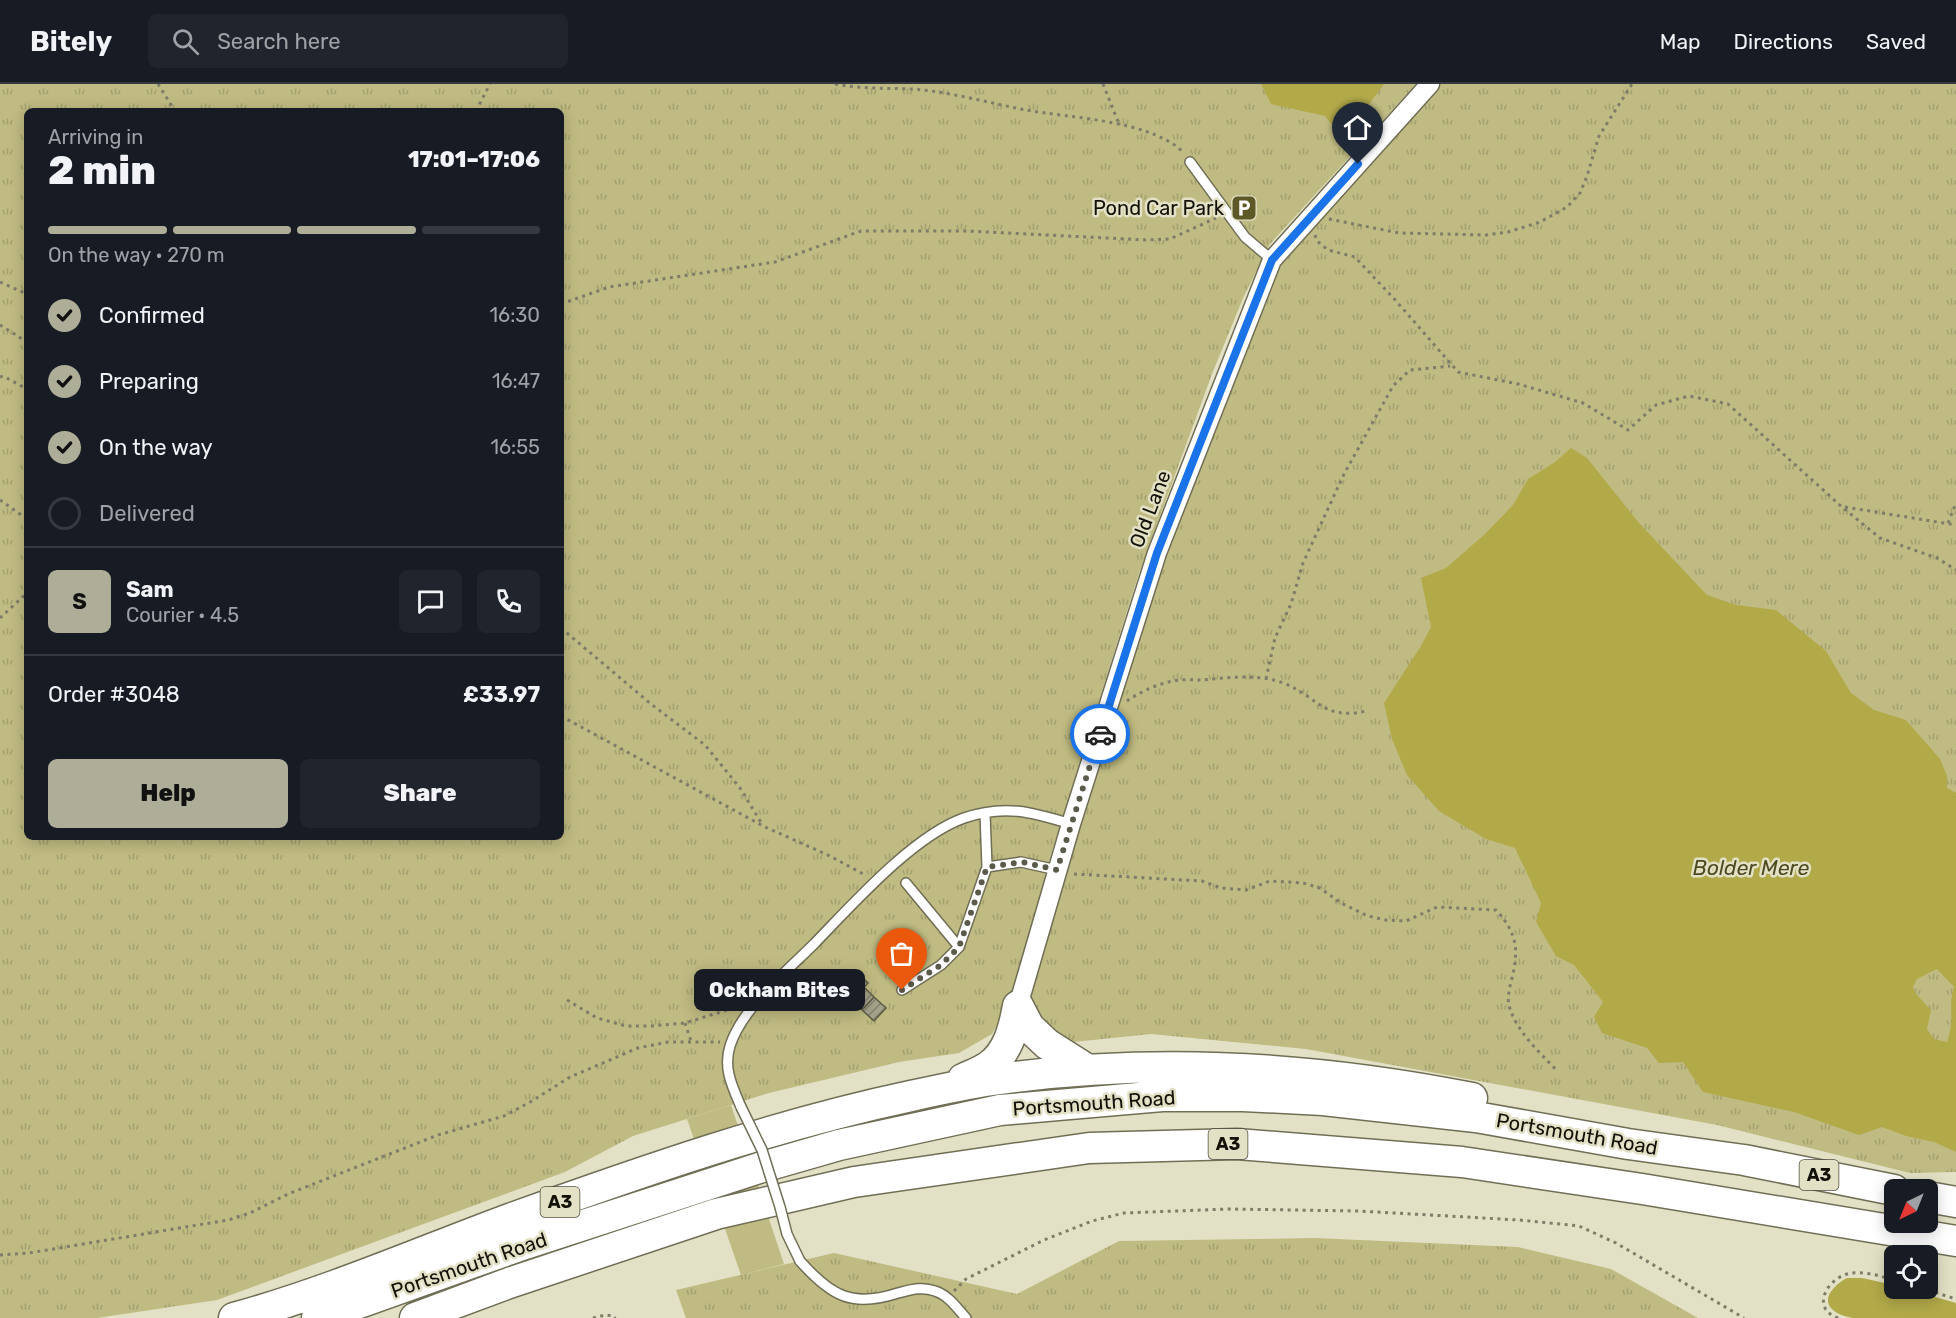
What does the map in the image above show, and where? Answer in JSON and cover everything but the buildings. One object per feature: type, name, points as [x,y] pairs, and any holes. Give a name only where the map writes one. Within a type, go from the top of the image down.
[{"type":"highway","points":[[1018,1006],[1029,1027],[1047,1044],[1088,1070]]},
{"type":"highway","name":"A3","points":[[938,1090],[989,1066],[1004,1050],[1013,1031],[1018,1006]]},
{"type":"highway","name":"A3","points":[[234,1318],[377,1270],[512,1219],[710,1150],[801,1122],[989,1080],[1088,1070],[1155,1068],[1256,1070],[1384,1083],[1606,1125],[1744,1160]]},
{"type":"highway","name":"Portsmouth Road","points":[[317,1318],[519,1246],[759,1168],[839,1145],[1000,1110],[1161,1096],[1243,1096],[1323,1100],[1476,1117],[1628,1144],[1744,1160],[1884,1188]]},
{"type":"highway","name":"Portsmouth Road","points":[[426,1316],[509,1283],[716,1214],[854,1182],[1089,1148],[1237,1144],[1462,1162],[1956,1241]]},
{"type":"highway","points":[[1938,1199],[1956,1202]]},
{"type":"street","name":"Old Lane","points":[[1018,1006],[1071,824],[1157,553],[1272,260],[1320,215],[1430,84]]},
{"type":"lane","points":[[1190,162],[1245,237],[1272,260]]},
{"type":"lane","points":[[966,1318],[947,1298],[933,1290],[918,1288],[877,1299],[859,1301],[842,1297],[821,1283],[800,1261],[786,1234],[762,1150],[741,1107],[726,1066],[730,1043],[738,1027],[755,1005],[848,908],[907,854],[948,825],[985,813],[1029,811],[1071,824]]},
{"type":"lane","points":[[902,990],[941,965],[959,947],[987,867],[985,813]]},
{"type":"lane","points":[[987,867],[1022,862],[1057,870]]},
{"type":"lane","points":[[906,883],[959,947]]},
{"type":"path","points":[[158,84],[173,108]]},
{"type":"path","points":[[478,108],[490,84]]},
{"type":"path","points":[[835,84],[853,87],[915,89],[978,99],[1028,111],[1087,118],[1120,125],[1173,143],[1190,162]]},
{"type":"path","points":[[1102,84],[1120,125]]},
{"type":"path","points":[[1632,84],[1599,136],[1580,193],[1566,207],[1540,222],[1508,232],[1486,235],[1399,233],[1320,215],[1315,232],[1317,241],[1328,250],[1355,257],[1397,302],[1450,366],[1458,372],[1518,384],[1583,403],[1628,430],[1656,405],[1689,396],[1728,404],[1842,507],[1880,538],[1937,558],[1956,570]]},
{"type":"path","points":[[564,303],[609,287],[775,261],[861,231],[968,231],[1146,240],[1170,239],[1228,212]]},
{"type":"path","points":[[0,282],[24,293]]},
{"type":"path","points":[[0,324],[24,340]]},
{"type":"path","points":[[1266,679],[1275,638],[1291,604],[1303,563],[1344,474],[1393,386],[1410,370],[1450,366]]},
{"type":"path","points":[[0,377],[3,376],[24,387]]},
{"type":"path","points":[[0,500],[24,517]]},
{"type":"path","points":[[1947,523],[1956,503]]},
{"type":"path","points":[[1842,507],[1956,525]]},
{"type":"path","points":[[0,618],[24,596]]},
{"type":"path","points":[[564,631],[651,704],[705,745],[740,788],[763,826]]},
{"type":"path","points":[[1106,714],[1141,693],[1174,681],[1229,677],[1266,679],[1296,689],[1332,712],[1350,715],[1366,711]]},
{"type":"path","points":[[564,718],[763,826],[849,866]]},
{"type":"path","points":[[1057,870],[1077,875],[1203,881],[1221,888],[1246,890],[1270,881],[1303,883],[1320,888],[1341,903],[1368,916],[1386,920],[1406,921],[1437,907],[1496,910],[1508,923],[1518,952],[1508,1003],[1522,1034],[1558,1072]]},
{"type":"path","points":[[567,1000],[597,1018],[626,1026],[685,1023],[730,1008],[755,1005]]},
{"type":"path","points":[[685,1023],[690,1041]]},
{"type":"path","points":[[0,1255],[28,1253],[228,1220],[438,1135],[504,1116],[570,1077],[631,1051],[668,1042],[730,1043]]},
{"type":"path","points":[[947,1298],[966,1279],[1044,1240],[1092,1221],[1124,1213],[1228,1209],[1320,1209],[1519,1220],[1579,1226],[1616,1242],[1744,1318]]},
{"type":"path","points":[[1838,1318],[1824,1306],[1823,1298],[1826,1287],[1845,1274],[1859,1272],[1884,1278]]},
{"type":"path","points":[[1938,1293],[1956,1299]]},
{"type":"path","points":[[593,1318],[605,1315],[615,1318]]},
{"type":"green space","points":[[0,84],[1416,84],[1270,244],[1244,296],[1212,374],[1138,576],[1052,851],[1010,1004],[992,1034],[959,1053],[899,1062],[769,1093],[633,1136],[565,1172],[217,1300],[97,1318],[0,1318]]},
{"type":"green space","points":[[1440,84],[1956,84],[1956,1172],[1910,1173],[1717,1125],[1306,1049],[1151,1034],[1064,1043],[1040,1021],[1028,1003],[1157,579],[1268,290],[1288,249]]},
{"type":"green space","points":[[731,1105],[784,1264],[741,1275],[687,1119]]},
{"type":"green space","points":[[1315,1238],[1518,1247],[1611,1269],[1698,1318],[686,1318],[676,1290],[834,1253],[1017,1294],[1119,1241]]},
{"type":"water","points":[[1261,84],[1384,84],[1352,127],[1335,128],[1325,116],[1271,104]]},
{"type":"water","name":"Bolder Mere","points":[[1571,448],[1587,458],[1639,523],[1707,595],[1736,605],[1776,610],[1826,651],[1851,693],[1874,710],[1906,720],[1940,759],[1947,776],[1947,788],[1956,793],[1956,1152],[1934,1142],[1906,1136],[1882,1127],[1859,1135],[1794,1112],[1703,1092],[1683,1062],[1659,1063],[1647,1048],[1602,1033],[1594,1017],[1603,1002],[1574,965],[1556,956],[1536,922],[1541,903],[1515,848],[1486,839],[1439,811],[1407,775],[1392,739],[1384,703],[1431,627],[1421,578],[1446,568],[1485,534],[1513,505],[1528,479],[1555,462]],"holes":[[[1937,969],[1954,987],[1951,1002],[1951,1026],[1947,1042],[1934,1039],[1927,1029],[1931,1010],[1916,994],[1913,987],[1917,979]]]},
{"type":"water","points":[[1847,1278],[1862,1278],[1884,1283],[1884,1299],[1938,1298],[1956,1303],[1956,1318],[1853,1318],[1841,1315],[1832,1310],[1828,1300],[1836,1285]]},
{"type":"way so far","points":[[902,990],[932,972],[959,947],[987,867],[1022,862],[1057,870],[1100,734]]},
{"type":"place","name":"Pond Car Park","points":[[1244,208]]},
{"type":"place","name":"Ockham Bites","points":[[902,990]]},
{"type":"route","points":[[1100,734],[1157,553],[1272,260],[1358,164]]}]
